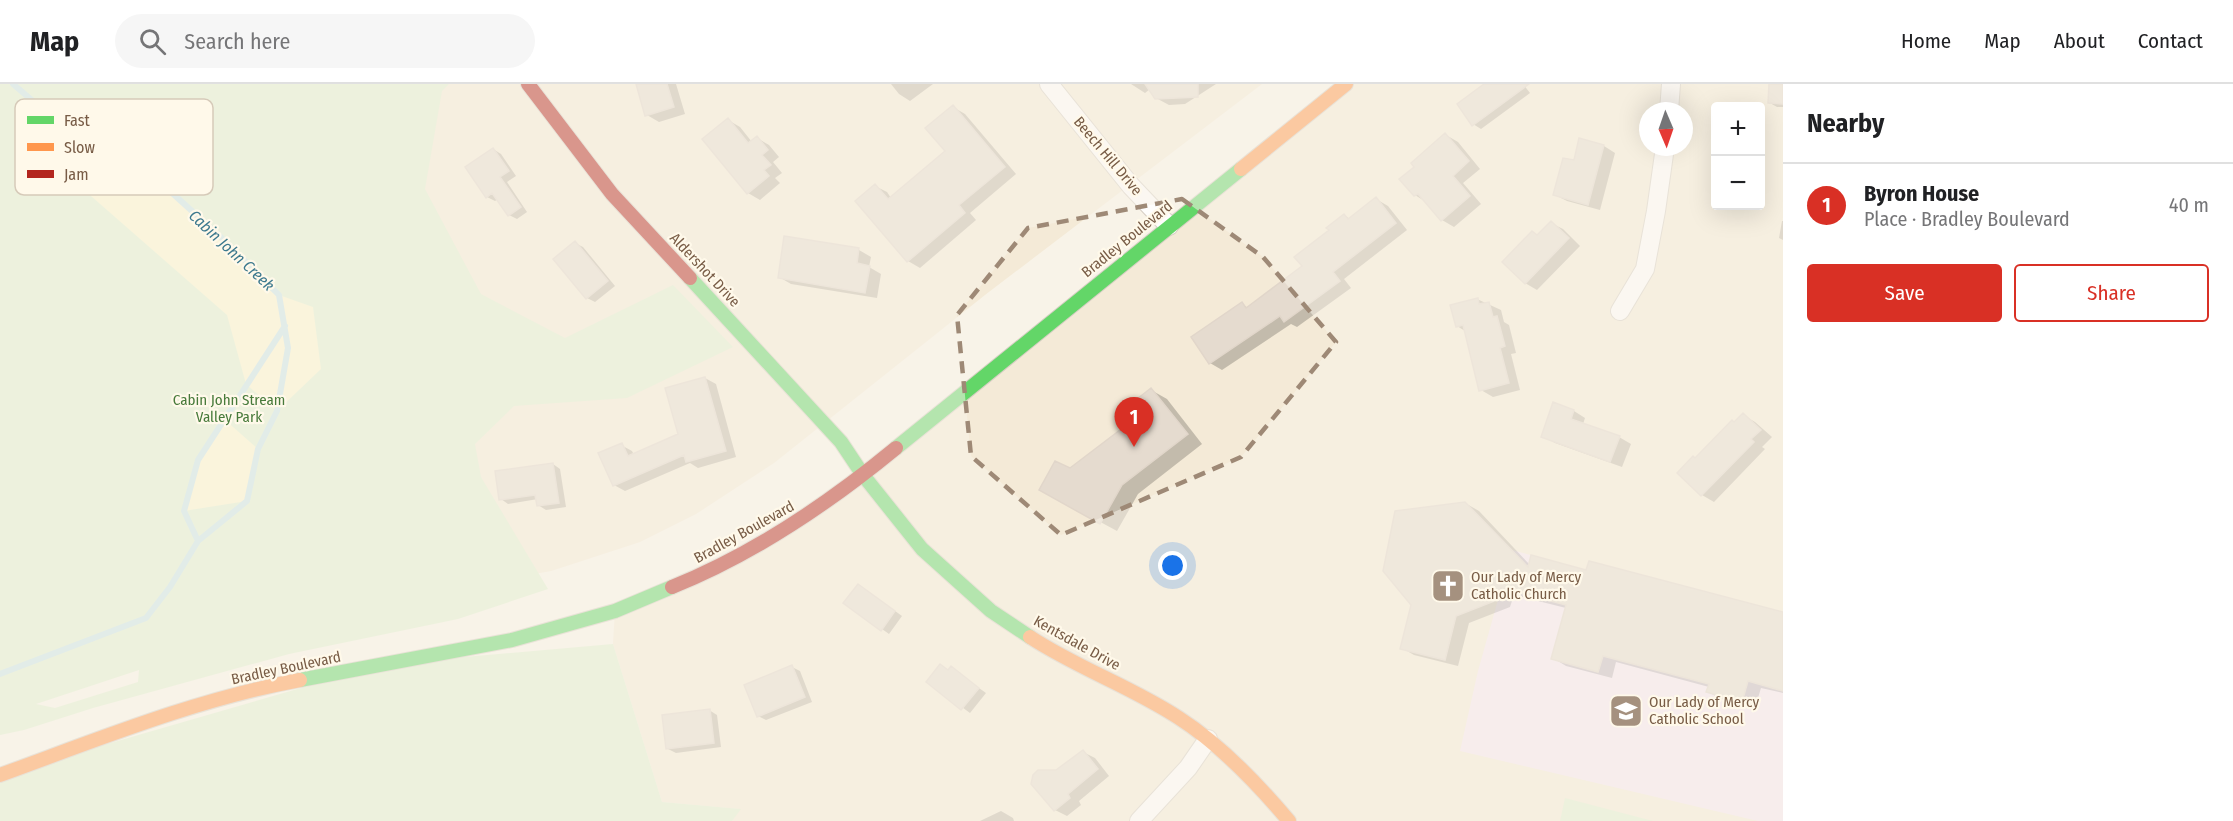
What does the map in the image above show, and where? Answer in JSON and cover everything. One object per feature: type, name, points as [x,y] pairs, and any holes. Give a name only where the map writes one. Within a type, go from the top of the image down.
[{"type":"main road","name":"Aldershot Drive","points":[[528,84],[612,194],[841,442],[863,475]]},
{"type":"main road","name":"Bradley Boulevard","points":[[0,774],[183,709],[273,685],[512,640],[615,611],[712,571],[810,513],[863,475],[1346,84]]},
{"type":"main road","name":"Kentsdale Drive","points":[[863,475],[922,549],[991,611],[1035,640],[1178,717],[1208,739],[1263,790],[1289,821]]},
{"type":"street","name":"Beech Hill Drive","points":[[1049,84],[1131,186],[1169,226]]},
{"type":"street","points":[[1670,102],[1671,84]]},
{"type":"street","points":[[1620,311],[1645,269],[1664,156]]},
{"type":"street","points":[[1138,821],[1188,768],[1208,739]]},
{"type":"highlighted area","points":[[1182,199],[1263,257],[1336,342],[1241,457],[1061,535],[971,456],[957,315],[1028,228]]},
{"type":"shaded area","points":[[340,84],[1262,84],[985,295],[774,463],[696,514],[640,542],[551,571],[499,580],[460,363]]},
{"type":"shaded area","points":[[1346,84],[1783,84],[1783,821],[732,821],[740,809],[662,802],[613,644],[615,611],[810,513]]},
{"type":"shaded area","name":"Our Lady of Mercy Catholic School","points":[[1512,550],[1586,570],[1589,561],[1783,612],[1783,821],[1758,821],[1460,751],[1478,671]]},
{"type":"green space","name":"Cabin John Stream Valley Park","points":[[0,84],[449,84],[442,91],[425,189],[481,294],[565,338],[673,285],[733,347],[627,398],[514,406],[475,444],[481,477],[548,589],[458,619],[289,654],[93,708],[24,730],[0,735]],"holes":[[[139,670],[138,682],[55,708],[36,704]]]},
{"type":"green space","points":[[613,644],[662,802],[741,809],[732,821],[0,821],[0,775],[384,664]]},
{"type":"green space","points":[[1565,798],[1653,821],[1560,821]]},
{"type":"sand","points":[[90,195],[174,195],[279,295],[313,307],[321,369],[277,411],[246,384],[227,315]]},
{"type":"sand","points":[[224,419],[258,449],[247,501],[184,511],[198,460]]},
{"type":"building","points":[[636,84],[667,84],[674,107],[645,116]]},
{"type":"building","points":[[1145,84],[1198,84],[1198,97],[1155,99]]},
{"type":"building","points":[[1484,84],[1529,84],[1472,126],[1457,104]]},
{"type":"building","points":[[1769,84],[1783,84],[1783,104],[1768,103]]},
{"type":"building","points":[[953,105],[1005,167],[959,205],[965,213],[907,262],[855,201],[875,184],[888,199],[945,151],[925,128]]},
{"type":"building","points":[[728,118],[748,143],[757,136],[768,150],[762,155],[771,165],[764,170],[769,176],[747,194],[702,139]]},
{"type":"building","points":[[1445,133],[1469,161],[1453,176],[1470,196],[1441,221],[1418,194],[1414,196],[1399,179],[1414,167],[1411,163]]},
{"type":"building","points":[[1579,138],[1604,145],[1588,205],[1553,195],[1563,158],[1574,160]]},
{"type":"building","points":[[493,148],[509,171],[500,177],[521,207],[508,216],[492,193],[486,198],[465,167]]},
{"type":"building","points":[[1376,197],[1396,223],[1333,272],[1340,281],[1284,322],[1280,316],[1209,364],[1191,337],[1242,302],[1246,308],[1302,266],[1294,257],[1329,230],[1326,228],[1344,214],[1348,219]]},
{"type":"building","points":[[1551,221],[1569,238],[1525,284],[1502,262],[1532,231],[1537,235]]},
{"type":"building","points":[[784,236],[859,248],[857,263],[870,266],[865,293],[778,278]]},
{"type":"building","points":[[575,241],[608,281],[586,299],[553,259]]},
{"type":"building","points":[[1478,298],[1479,304],[1489,302],[1493,317],[1497,316],[1505,346],[1500,348],[1509,383],[1479,391],[1463,325],[1456,327],[1450,305]]},
{"type":"building","points":[[705,377],[726,451],[686,462],[684,455],[613,486],[598,453],[622,443],[628,456],[678,434],[665,388]]},
{"type":"building","points":[[1151,388],[1188,434],[1122,485],[1100,524],[1039,490],[1055,461],[1070,468],[1137,417],[1128,406]]},
{"type":"building","points":[[1553,402],[1574,410],[1571,419],[1620,436],[1610,462],[1541,437]]},
{"type":"building","points":[[1743,413],[1761,430],[1751,439],[1754,442],[1701,496],[1677,473],[1732,420],[1734,422]]},
{"type":"building","points":[[553,463],[559,503],[537,506],[535,495],[499,500],[495,471]]},
{"type":"building","points":[[1465,502],[1528,567],[1531,555],[1586,570],[1589,561],[1783,612],[1783,691],[1748,681],[1742,702],[1706,692],[1709,684],[1603,656],[1598,672],[1551,659],[1566,605],[1501,588],[1497,600],[1456,616],[1445,660],[1400,649],[1411,605],[1383,571],[1395,511]]},
{"type":"building","points":[[858,584],[895,611],[881,631],[843,603]]},
{"type":"building","points":[[940,664],[948,670],[951,666],[979,688],[961,710],[926,682]]},
{"type":"building","points":[[792,665],[805,697],[757,717],[744,685]]},
{"type":"building","points":[[710,709],[714,743],[666,749],[662,715]]},
{"type":"building","points":[[1083,750],[1098,769],[1068,794],[1070,798],[1054,811],[1031,784],[1033,775],[1038,770],[1056,770]]},
{"type":"waterway","name":"Cabin John Creek","points":[[13,84],[30,99]]},
{"type":"waterway","name":"Cabin John Creek","points":[[0,674],[146,618],[170,587],[198,541],[247,501],[258,449],[277,411],[288,348],[279,295],[174,195]]},
{"type":"waterway","name":"Cabin John Creek","points":[[198,541],[184,511],[198,460],[285,326]]},
{"type":"traffic: fast","points":[[896,448],[1241,169]]},
{"type":"traffic: fast","points":[[690,278],[841,442],[863,475],[922,549],[991,611],[1030,637]]},
{"type":"traffic: fast","points":[[300,680],[512,640],[615,611],[672,587]]},
{"type":"traffic: slow","points":[[1241,169],[1346,84]]},
{"type":"traffic: slow","points":[[1030,637],[1179,718],[1238,765],[1289,821]]},
{"type":"traffic: slow","points":[[0,775],[186,709],[300,680]]},
{"type":"traffic: jam","points":[[528,84],[612,194],[690,278]]},
{"type":"traffic: jam","points":[[672,587],[732,559],[789,526],[844,489],[896,448]]},
{"type":"place","name":"Byron House","points":[[1134,447]]},
{"type":"place","name":"Our Lady of Mercy Catholic Church","points":[[1448,586]]},
{"type":"place","name":"Our Lady of Mercy Catholic School","points":[[1626,711]]}]
